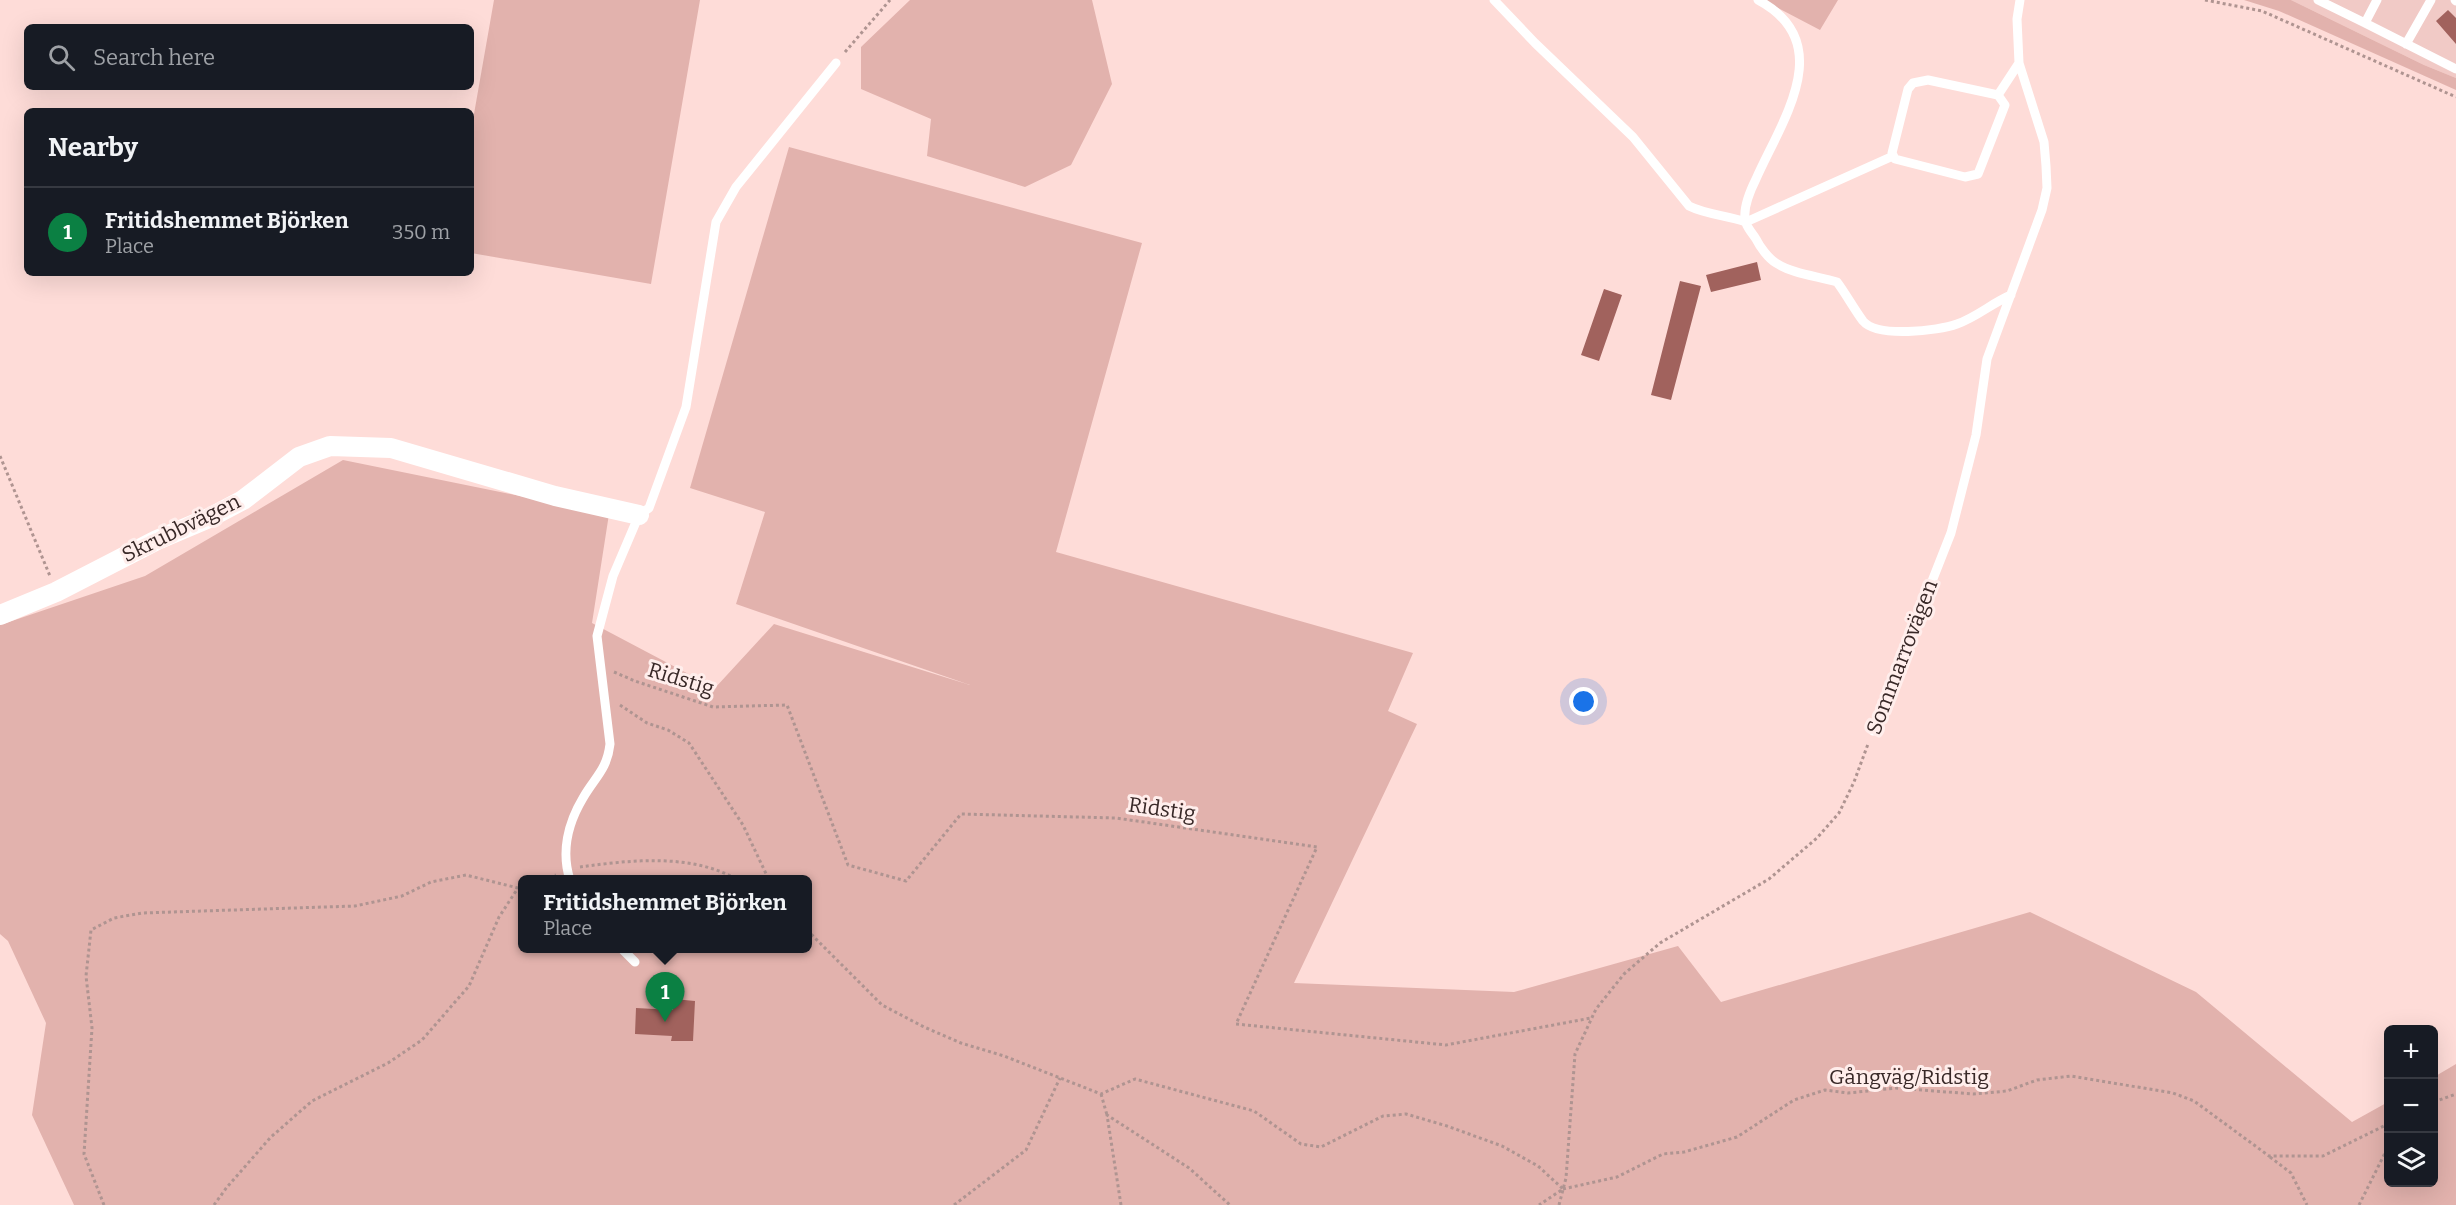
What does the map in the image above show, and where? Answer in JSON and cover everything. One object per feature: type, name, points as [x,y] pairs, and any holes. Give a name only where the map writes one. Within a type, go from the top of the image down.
[{"type":"street","name":"Skrubbvägen","points":[[0,615],[56,592],[157,540],[209,518],[243,500],[299,456],[330,446],[391,448],[555,496],[639,515]]},
{"type":"lane","points":[[1494,0],[1535,43],[1633,136],[1689,206],[1701,211],[1746,222],[1893,156]]},
{"type":"lane","points":[[1758,0],[1781,17],[1790,30],[1798,46],[1800,67],[1799,81],[1789,109],[1749,194],[1746,222],[1759,245],[1774,262],[1788,270],[1837,282],[1863,321],[1874,329],[1891,331],[1935,329],[1957,324],[2011,296]]},
{"type":"lane","name":"Sommarrovägen","points":[[1873,731],[1951,533],[1976,435],[1987,360],[2042,210],[2047,188],[2044,142],[2019,63],[2017,19],[2020,0]]},
{"type":"lane","points":[[2318,0],[2456,69]]},
{"type":"lane","points":[[2365,23],[2377,0]]},
{"type":"lane","points":[[2406,44],[2432,0]]},
{"type":"lane","points":[[569,875],[565,865],[566,838],[583,798],[598,779],[608,760],[610,744],[597,636],[613,576],[639,515],[649,508],[686,407],[716,222],[736,187],[836,63]]},
{"type":"lane","points":[[1998,94],[2019,63]]},
{"type":"lane","points":[[1928,80],[1998,94],[2005,105],[1978,174],[1974,176],[1965,177],[1896,159],[1893,156],[1892,149],[1905,99],[1913,83],[1928,80]]},
{"type":"lane","points":[[626,953],[634,962]]},
{"type":"path","points":[[836,63],[890,0]]},
{"type":"path","points":[[2205,0],[2262,11],[2456,96]]},
{"type":"path","points":[[0,456],[56,592]]},
{"type":"path","name":"Ridstig","points":[[600,666],[635,681],[713,707],[788,705],[848,865],[906,881],[961,814],[1116,818],[1317,847],[1236,1024],[1446,1045],[1591,1018]]},
{"type":"path","points":[[603,694],[647,723],[668,730],[689,743],[743,825],[767,875]]},
{"type":"path","name":"Sommarrovägen","points":[[1559,1205],[1563,1189],[1571,1115],[1575,1054],[1591,1018],[1624,974],[1660,944],[1769,879],[1817,838],[1839,813],[1854,782],[1873,731]]},
{"type":"path","points":[[580,867],[674,861],[721,870],[730,875]]},
{"type":"path","points":[[104,1205],[84,1154],[92,1028],[86,976],[91,930],[114,918],[142,913],[355,906],[402,896],[431,882],[466,875],[518,887]]},
{"type":"path","points":[[214,1205],[271,1137],[312,1101],[388,1063],[422,1040],[469,986],[499,917],[518,890]]},
{"type":"path","points":[[812,935],[882,1005],[961,1043],[1101,1094],[1135,1079],[1254,1111],[1301,1144],[1321,1148],[1383,1116],[1406,1114],[1502,1146],[1538,1166],[1563,1189],[1539,1205]]},
{"type":"path","name":"Gångväg/Ridstig","points":[[1563,1189],[1617,1177],[1663,1154],[1684,1152],[1737,1137],[1794,1100],[1825,1090],[1848,1093],[1896,1088],[1973,1094],[2007,1091],[2037,1080],[2071,1076],[2174,1093],[2194,1101],[2291,1173],[2307,1205]]},
{"type":"path","points":[[954,1205],[1026,1150],[1060,1078]]},
{"type":"path","points":[[1101,1094],[1107,1115],[1121,1205]]},
{"type":"path","points":[[2438,1100],[2456,1094]]},
{"type":"path","points":[[1107,1115],[1189,1168],[1230,1205]]},
{"type":"path","points":[[2269,1156],[2324,1156],[2384,1126]]},
{"type":"path","points":[[2359,1205],[2384,1155]]},
{"type":"shaded area","points":[[494,0],[700,0],[651,284],[474,254],[474,114]]},
{"type":"shaded area","points":[[910,0],[1092,0],[1112,84],[1071,165],[1025,187],[927,156],[931,119],[861,89],[861,47]]},
{"type":"shaded area","points":[[1763,0],[1838,0],[1820,30]]},
{"type":"shaded area","points":[[2244,0],[2291,0],[2424,65],[2456,78],[2456,90],[2279,11]]},
{"type":"shaded area","points":[[2291,0],[2456,0],[2456,78],[2424,65]]},
{"type":"shaded area","points":[[789,147],[1142,243],[1056,552],[1413,653],[1388,711],[1417,724],[1294,983],[1514,992],[1678,946],[1721,1002],[2030,912],[2196,992],[2352,1122],[2384,1104],[2384,1187],[2438,1187],[2438,1075],[2456,1064],[2456,1205],[74,1205],[32,1115],[46,1023],[8,941],[0,934],[0,625],[145,576],[343,460],[609,514],[592,623],[715,688],[774,624],[970,685],[736,604],[765,512],[690,488]]},
{"type":"building","points":[[2448,10],[2456,18],[2456,44],[2436,21]]},
{"type":"building","points":[[1757,262],[1761,280],[1711,292],[1706,275]]},
{"type":"building","points":[[1680,281],[1701,286],[1671,400],[1651,395]]},
{"type":"building","points":[[1604,289],[1622,295],[1599,361],[1581,355]]},
{"type":"building","points":[[674,999],[695,1001],[693,1041],[671,1041],[672,1036],[635,1034],[636,1008],[673,1010]]},
{"type":"place","name":"Fritidshemmet Björken","points":[[665,1022]]}]
